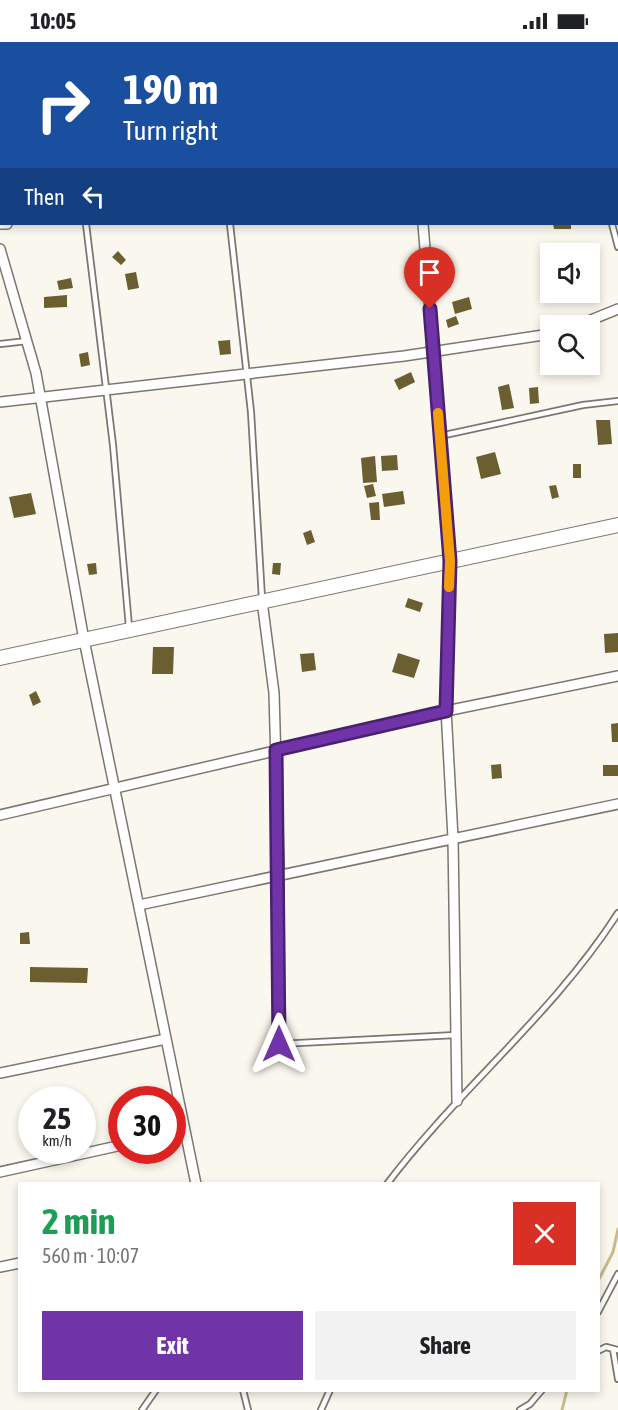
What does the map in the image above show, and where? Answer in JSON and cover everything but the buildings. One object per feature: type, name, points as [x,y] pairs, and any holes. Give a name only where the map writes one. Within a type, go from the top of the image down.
[{"type":"street","points":[[423,225],[450,561],[446,711],[453,839],[457,1101]]},
{"type":"street","points":[[0,249],[27,341],[40,397],[84,640],[176,1086]]},
{"type":"street","points":[[600,316],[618,309]]},
{"type":"street","points":[[0,402],[433,352],[540,336]]},
{"type":"street","points":[[0,658],[618,525]]},
{"type":"street","points":[[262,601],[274,693],[279,875],[279,1044]]},
{"type":"street","points":[[0,815],[446,711],[618,676]]},
{"type":"street","points":[[139,905],[618,804]]},
{"type":"street","points":[[0,1073],[166,1039]]},
{"type":"street","points":[[186,1136],[196,1182]]},
{"type":"street","points":[[0,1172],[108,1148]]},
{"type":"street","points":[[0,1267],[18,1263]]},
{"type":"lane","points":[[86,225],[106,390],[130,630]]},
{"type":"lane","points":[[230,225],[246,374],[262,601]]},
{"type":"lane","points":[[612,225],[618,248]]},
{"type":"lane","points":[[0,344],[27,341]]},
{"type":"lane","points":[[440,436],[583,405],[618,400]]},
{"type":"lane","points":[[389,1182],[457,1101],[552,998],[598,943],[618,913]]},
{"type":"lane","points":[[279,1044],[456,1035]]},
{"type":"lane","points":[[600,1308],[618,1274]]},
{"type":"lane","points":[[600,1350],[606,1347],[615,1349],[618,1379]]},
{"type":"lane","points":[[142,1410],[155,1392]]},
{"type":"lane","points":[[244,1392],[248,1410]]},
{"type":"lane","points":[[321,1410],[329,1392]]},
{"type":"lane","points":[[520,1410],[530,1404],[540,1392]]},
{"type":"waterway","points":[[600,1277],[613,1252],[618,1229]]},
{"type":"waterway","points":[[562,1410],[566,1392]]},
{"type":"slow traffic","points":[[438,413],[450,561],[449,587]]},
{"type":"route","points":[[279,1044],[276,750],[446,711],[450,561],[430,309]]}]
